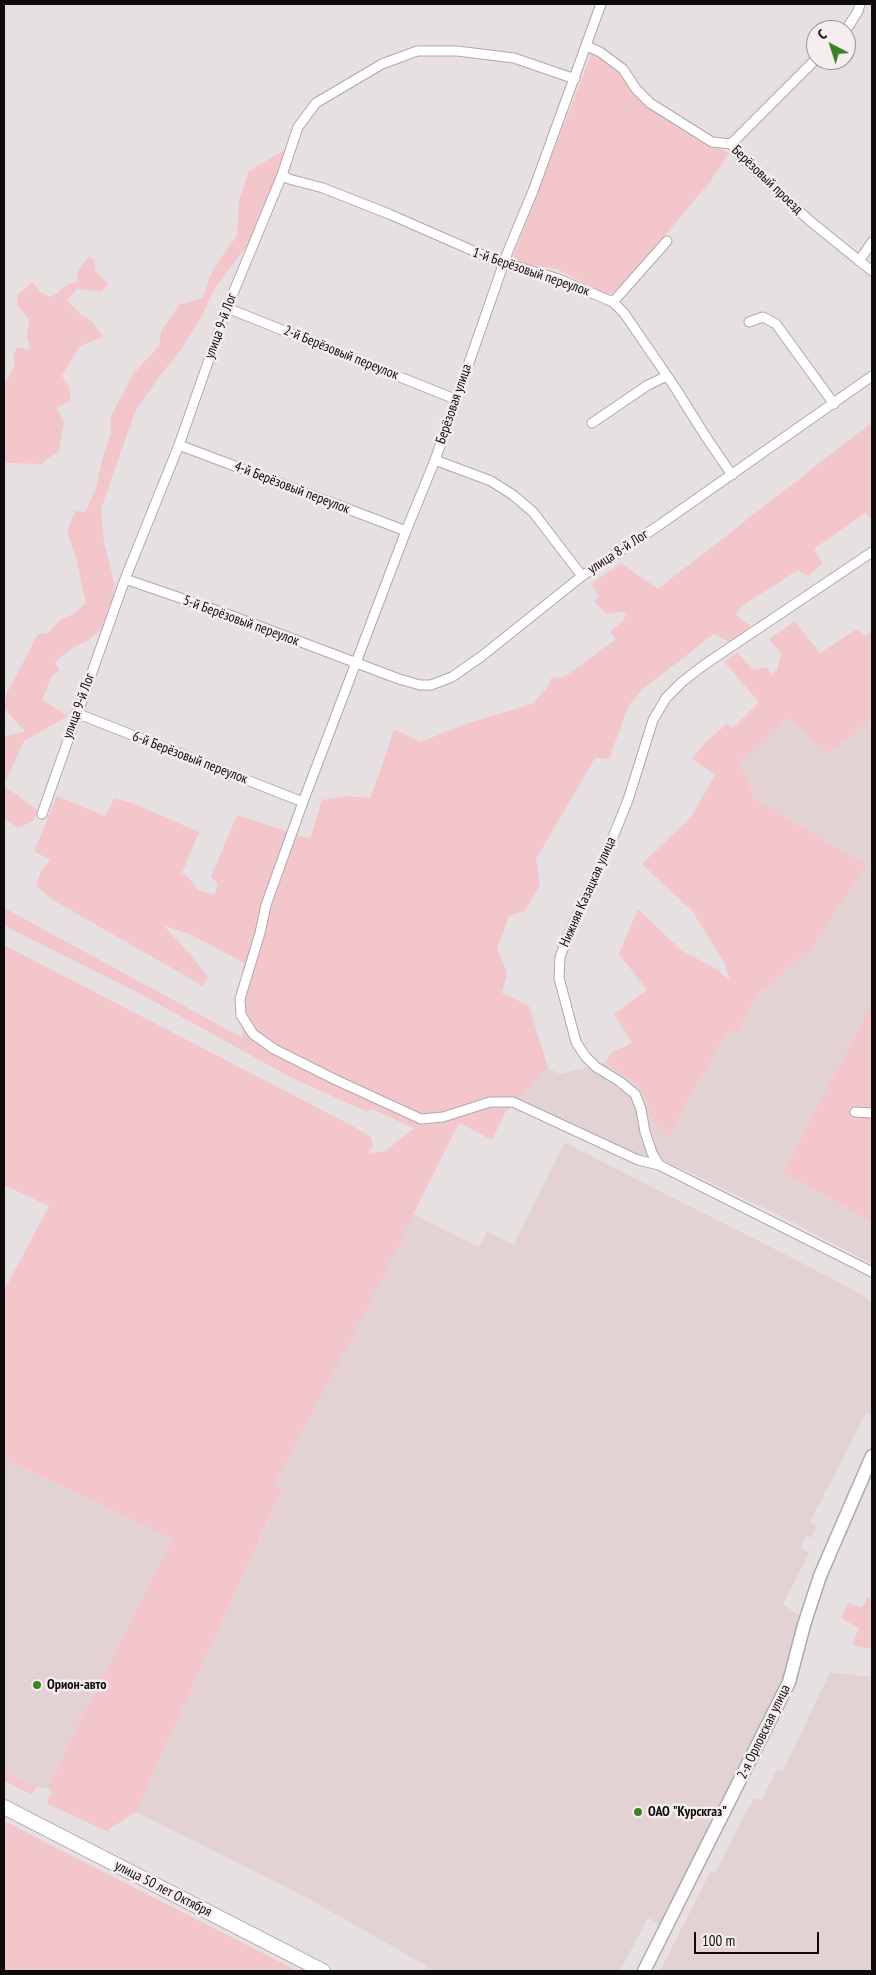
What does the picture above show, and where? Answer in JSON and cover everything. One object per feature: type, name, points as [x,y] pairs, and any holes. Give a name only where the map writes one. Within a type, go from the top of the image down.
[{"type":"main road","name":"улица 50 лет Октября","points":[[4,1807],[323,1971]]},
{"type":"street","name":"Берёзовая улица","points":[[601,4],[533,191],[503,263],[435,460],[303,802],[266,905],[260,933],[240,999],[240,1015],[253,1034],[282,1053],[336,1080],[421,1118],[443,1117],[490,1102],[513,1102],[638,1160],[659,1165]]},
{"type":"street","points":[[852,20],[860,4]]},
{"type":"street","name":"Берёзовый проезд","points":[[587,46],[600,52],[624,69],[636,89],[650,103],[712,142],[731,144],[742,158],[795,207],[872,270]]},
{"type":"street","name":"улица 9-й Лог","points":[[42,814],[76,713],[125,579],[178,445],[227,308],[282,175],[298,127],[316,103],[382,64],[417,51],[457,51],[514,58],[575,79]]},
{"type":"street","points":[[731,144],[806,69]]},
{"type":"street","name":"1-й Берёзовый переулок","points":[[282,175],[289,179],[323,188],[389,214],[460,247],[503,263],[556,278],[614,302],[624,313],[667,376],[732,475]]},
{"type":"street","points":[[614,302],[667,241]]},
{"type":"street","points":[[859,261],[872,242]]},
{"type":"street","name":"2-й Берёзовый переулок","points":[[227,308],[455,399]]},
{"type":"street","points":[[749,322],[763,317],[776,324],[834,404]]},
{"type":"street","points":[[592,423],[648,385],[667,376]]},
{"type":"street","name":"улица 8-й Лог","points":[[356,665],[420,685],[431,685],[452,677],[482,656],[582,576],[732,475],[872,376]]},
{"type":"street","name":"4-й Берёзовый переулок","points":[[178,445],[406,531]]},
{"type":"street","points":[[435,460],[491,481],[513,495],[534,512],[582,576]]},
{"type":"street","name":"Нижняя Казацкая улица","points":[[659,1165],[652,1153],[645,1132],[641,1109],[635,1094],[619,1080],[596,1067],[585,1056],[576,1042],[559,978],[560,957],[628,800],[653,720],[666,698],[682,682],[704,665],[872,552]]},
{"type":"street","name":"5-й Берёзовый переулок","points":[[125,579],[228,614],[356,665]]},
{"type":"street","name":"6-й Берёзовый переулок","points":[[76,713],[303,802]]},
{"type":"street","points":[[855,1112],[872,1114]]},
{"type":"street","points":[[659,1165],[872,1272]]},
{"type":"street","name":"2-я Орловская улица","points":[[644,1971],[789,1682],[804,1625],[820,1576],[872,1456]]},
{"type":"shaded area","points":[[592,52],[600,53],[678,126],[699,139],[729,153],[710,182],[619,290],[607,295],[557,269],[511,262]]},
{"type":"shaded area","points":[[289,147],[252,239],[213,291],[203,314],[181,350],[161,374],[135,412],[101,509],[104,541],[115,586],[110,623],[55,662],[59,670],[52,676],[42,700],[68,716],[24,741],[4,785],[4,736],[25,732],[4,708],[7,693],[38,634],[48,633],[60,620],[75,613],[86,603],[76,558],[67,532],[75,511],[85,512],[96,489],[103,456],[111,433],[111,416],[133,374],[159,346],[161,331],[179,305],[203,298],[210,276],[237,236],[239,201],[249,171]]},
{"type":"shaded area","points":[[89,256],[95,261],[95,271],[108,284],[101,292],[77,289],[67,300],[81,315],[91,320],[103,337],[80,346],[62,376],[69,386],[71,400],[57,408],[64,422],[59,450],[41,464],[7,463],[4,461],[4,385],[15,365],[13,357],[17,347],[30,350],[27,336],[29,320],[17,305],[17,295],[33,282],[40,292],[51,297],[69,284],[78,281],[77,272]]},
{"type":"shaded area","points":[[872,422],[872,522],[866,512],[814,549],[823,564],[808,576],[798,570],[742,606],[736,614],[751,627],[730,642],[714,634],[644,688],[629,705],[609,759],[595,758],[536,859],[540,885],[525,911],[509,916],[497,949],[507,973],[502,993],[529,1006],[548,1068],[505,1113],[492,1140],[459,1123],[275,1485],[282,1490],[136,1812],[109,1829],[108,1832],[48,1804],[48,1798],[51,1795],[49,1788],[67,1745],[172,1538],[4,1459],[4,1291],[49,1206],[4,1185],[4,945],[349,1124],[371,1137],[373,1147],[367,1153],[386,1151],[414,1128],[372,1109],[367,1112],[290,1077],[137,992],[9,928],[4,923],[4,911],[6,909],[243,1038],[238,995],[244,963],[190,934],[164,926],[208,977],[203,986],[53,900],[36,886],[40,873],[50,860],[34,851],[57,796],[105,816],[114,798],[132,803],[199,832],[182,873],[189,878],[198,890],[214,895],[218,884],[211,877],[237,815],[310,839],[322,800],[347,796],[370,798],[394,729],[421,742],[465,724],[532,704],[548,687],[551,678],[564,677],[616,639],[610,632],[624,620],[626,611],[606,614],[594,601],[599,597],[591,584],[621,563],[658,589]]},
{"type":"shaded area","points":[[795,621],[820,653],[857,629],[865,636],[872,630],[872,719],[826,755],[787,717],[740,762],[755,799],[867,865],[813,947],[756,997],[738,1031],[728,1031],[668,1137],[653,1122],[641,1087],[605,1063],[612,1052],[632,1043],[614,1014],[647,990],[619,954],[638,909],[682,951],[715,968],[730,981],[724,962],[692,911],[642,864],[691,817],[715,775],[692,759],[705,743],[727,724],[733,728],[759,702],[724,662],[737,652],[753,670],[766,667],[772,674],[777,670],[781,653],[769,639]]},
{"type":"shaded area","points":[[787,717],[826,755],[872,719],[872,1002],[783,1173],[872,1222],[872,1264],[775,1213],[661,1159],[642,1157],[516,1100],[548,1068],[560,1074],[605,1063],[641,1087],[653,1121],[681,1115],[728,1031],[738,1031],[756,997],[813,947],[867,865],[755,799],[740,762]]},
{"type":"shaded area","points":[[4,786],[39,811],[32,822],[18,828],[4,818]]},
{"type":"shaded area","points":[[872,1002],[872,1222],[783,1173]]},
{"type":"shaded area","points":[[565,1143],[802,1263],[859,1293],[872,1302],[872,1416],[866,1413],[810,1522],[817,1527],[811,1538],[807,1535],[800,1548],[809,1553],[783,1604],[801,1617],[784,1679],[661,1925],[648,1918],[620,1971],[424,1971],[427,1966],[307,1898],[136,1812],[282,1491],[275,1486],[413,1214],[479,1247],[487,1232],[514,1245]]},
{"type":"shaded area","points":[[4,1459],[172,1537],[67,1745],[49,1788],[36,1787],[4,1770]]},
{"type":"shaded area","points":[[867,1598],[872,1598],[872,1649],[852,1645],[859,1628],[841,1618],[848,1603],[862,1608]]},
{"type":"shaded area","points":[[830,1672],[872,1677],[872,1971],[660,1971],[710,1872],[715,1873],[754,1798],[762,1800],[777,1769],[783,1771]]},
{"type":"shaded area","points":[[4,1770],[36,1787],[32,1795],[4,1781]]},
{"type":"shaded area","points":[[4,1821],[292,1968],[297,1971],[4,1971]]},
{"type":"place","name":"Орион-авто","points":[[37,1685]]},
{"type":"place","name":"ОАО \"Курскгаз\"","points":[[638,1812]]}]
